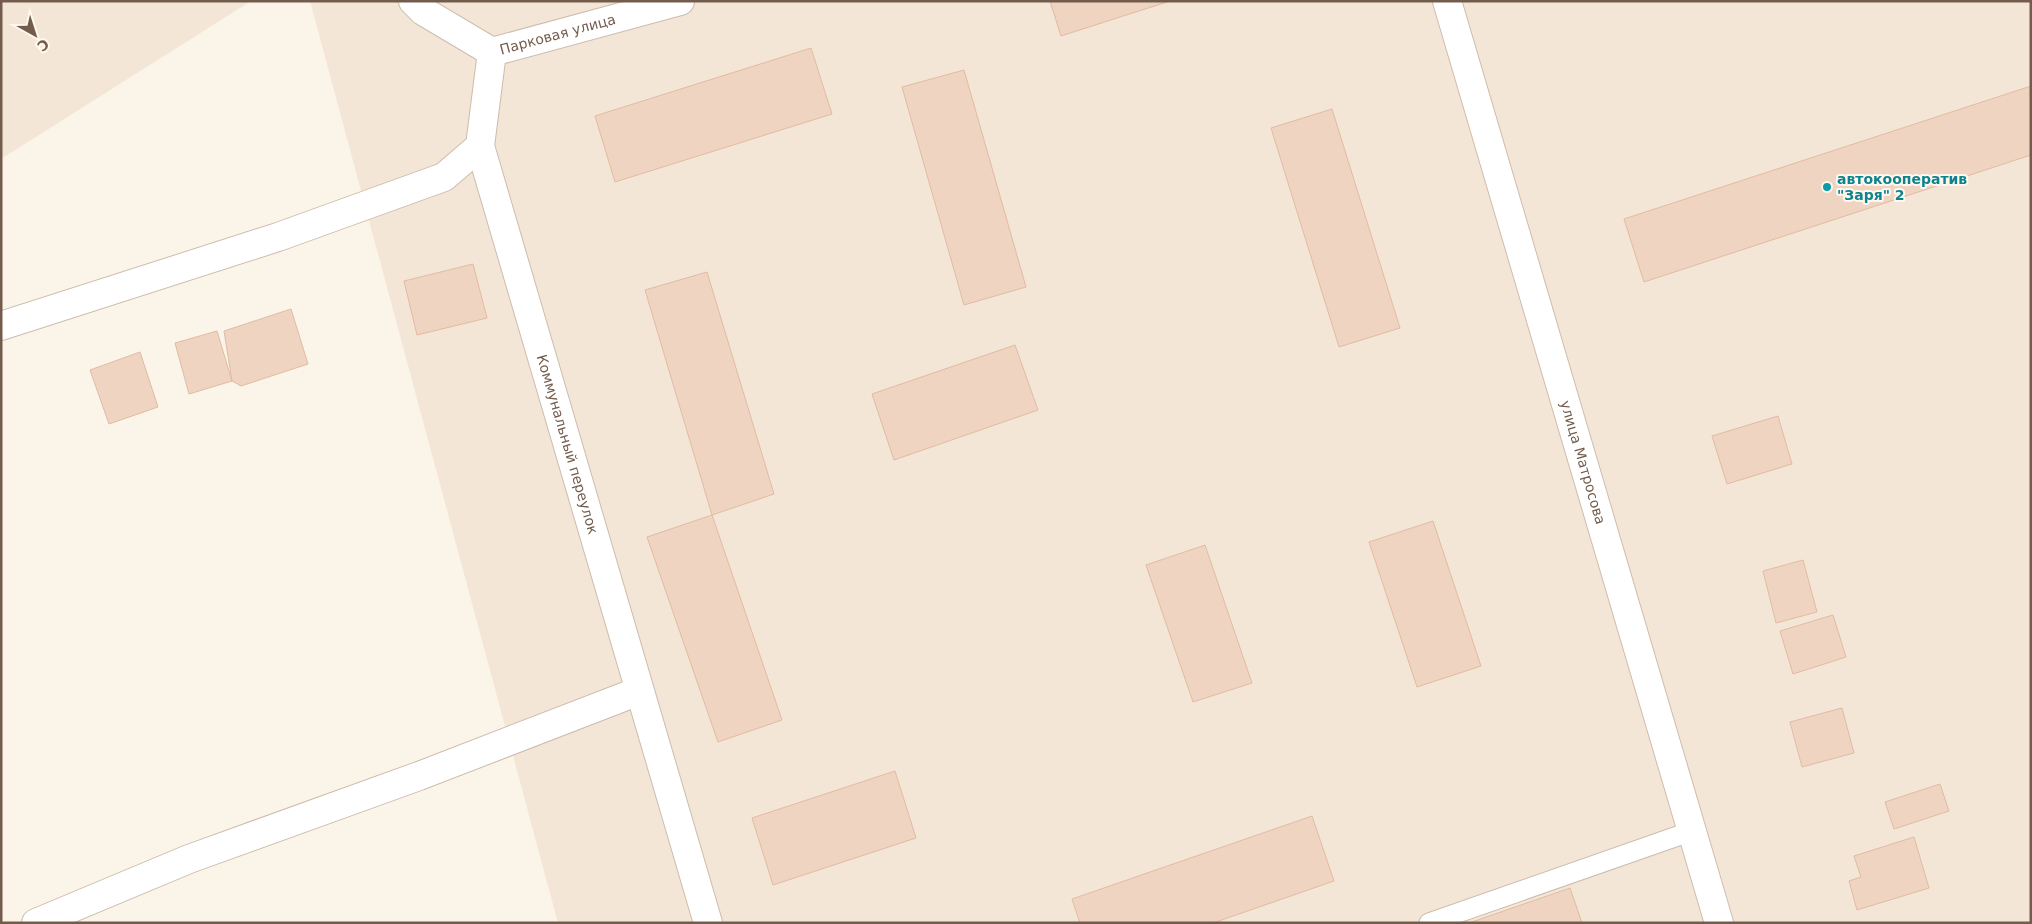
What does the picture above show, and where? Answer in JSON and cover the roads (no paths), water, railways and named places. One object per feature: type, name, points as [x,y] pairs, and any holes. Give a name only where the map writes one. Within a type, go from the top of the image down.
[{"type":"street","points":[[413,1],[423,11],[492,52]]},
{"type":"street","name":"Парковая улица","points":[[492,52],[680,1]]},
{"type":"street","name":"улица Матросова","points":[[1447,1],[1718,923]]},
{"type":"street","name":"Коммунальный переулок","points":[[492,52],[480,146],[708,923]]},
{"type":"street","points":[[1,326],[278,237],[444,177],[480,146]]},
{"type":"street","points":[[36,923],[189,859],[419,776],[639,691]]},
{"type":"lane","points":[[1429,923],[1692,831]]},
{"type":"place","name":"автокооператив \"Заря\" 2","points":[[1827,187]]}]
